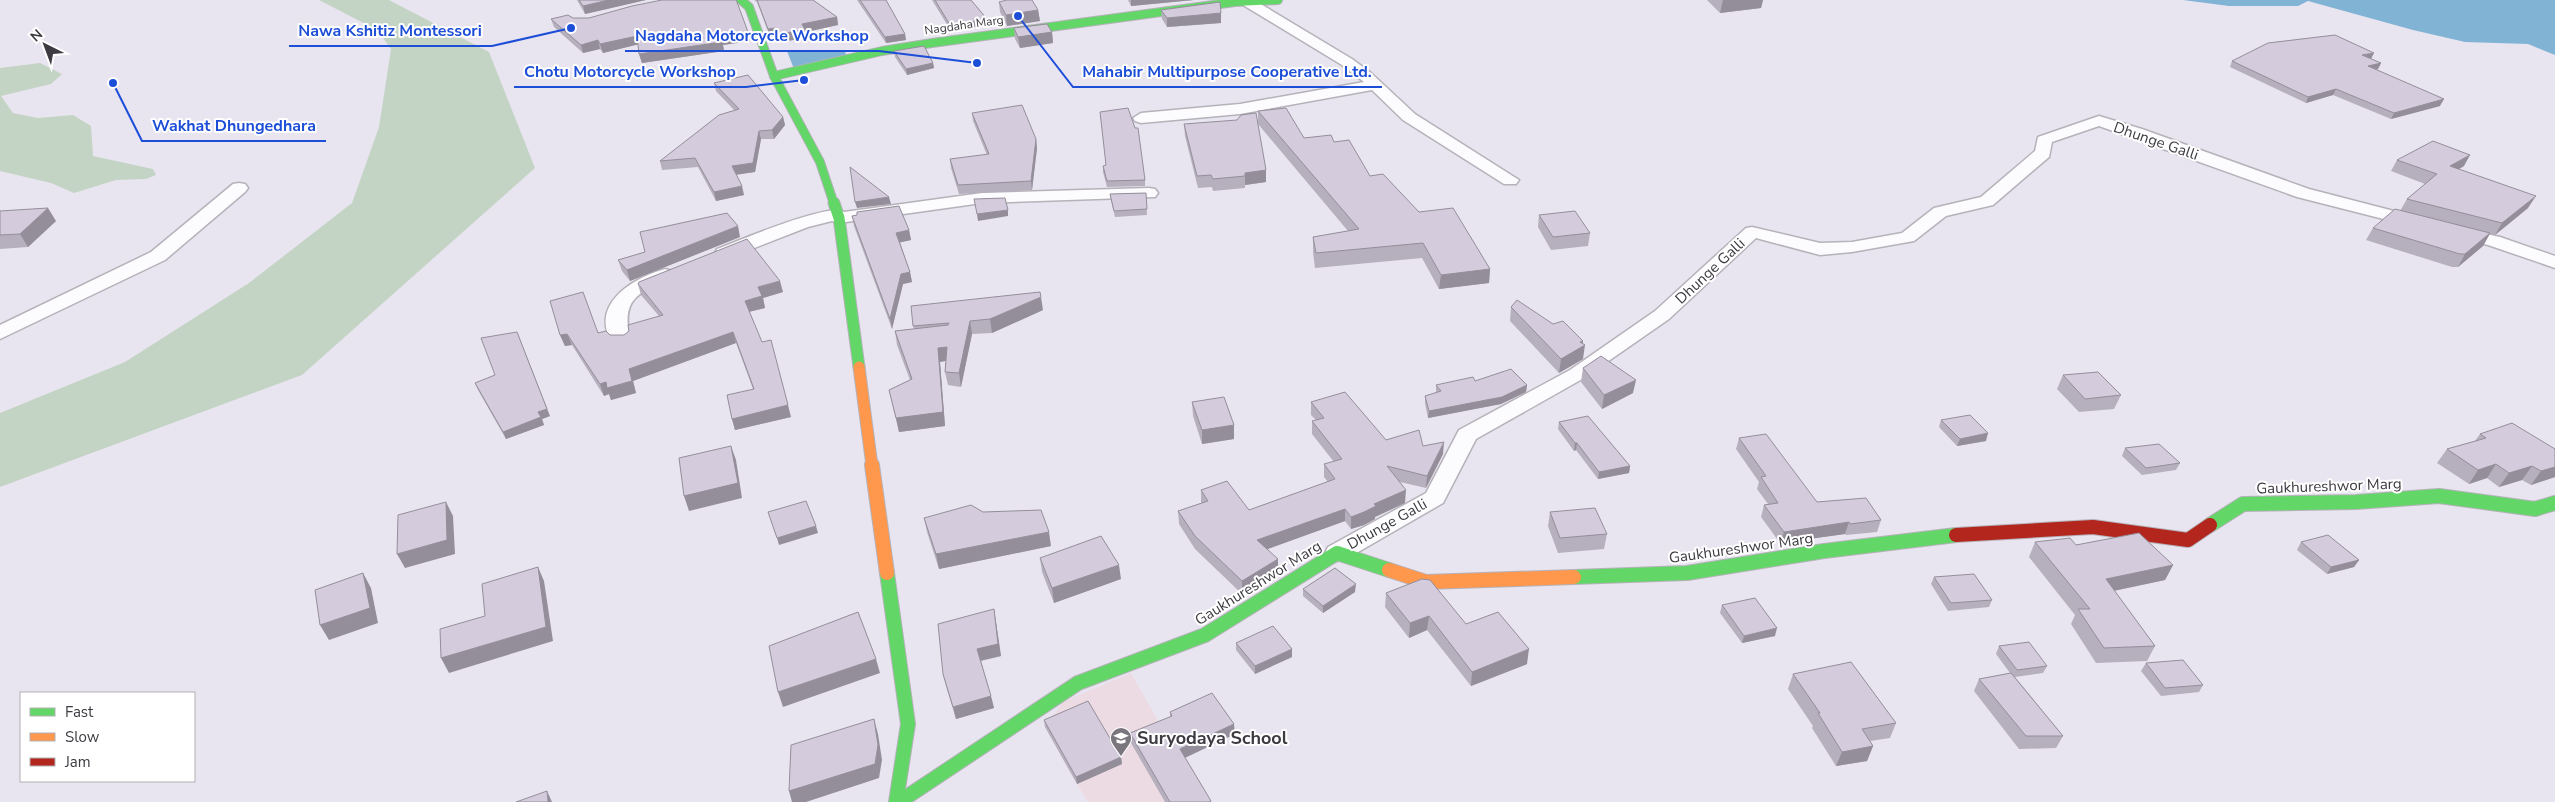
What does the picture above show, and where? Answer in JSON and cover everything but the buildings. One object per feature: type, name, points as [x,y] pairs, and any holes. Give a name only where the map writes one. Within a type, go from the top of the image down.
[{"type":"street","points":[[741,0],[749,7],[774,76],[820,162],[838,216],[908,724],[898,802]]},
{"type":"street","name":"Nagdaha Marg","points":[[774,76],[882,51],[932,43],[1112,17],[1278,0]]},
{"type":"street","points":[[1248,2],[1347,62],[1409,118],[1510,180]]},
{"type":"street","points":[[1141,118],[1240,110],[1373,85]]},
{"type":"street","name":"Dhunge Galli","points":[[1337,553],[1435,498],[1467,434],[1577,374],[1662,315],[1752,232],[1820,249],[1852,247],[1908,237],[1940,212],[1987,201],[2043,153],[2044,140],[2099,121],[2136,132],[2302,193],[2494,241],[2555,262]]},
{"type":"street","points":[[0,333],[158,256],[239,188]]},
{"type":"street","points":[[703,260],[802,223],[838,216],[982,198],[1149,193]]},
{"type":"street","points":[[620,341],[617,314],[625,296],[649,281],[685,267]]},
{"type":"street","name":"Gaukhureshwor Marg","points":[[898,802],[1078,683],[1205,635],[1337,553],[1426,582],[1687,573],[1824,551],[1948,536],[2093,527],[2188,540],[2242,504],[2356,502],[2438,496],[2535,509],[2555,503]]},
{"type":"shaded area","name":"Suryodaya School","points":[[1131,673],[1206,802],[1088,802],[1077,784],[1045,727],[1063,702]]},
{"type":"green space","points":[[319,0],[389,0],[489,52],[535,168],[302,375],[0,487],[0,413],[125,362],[249,283],[352,203],[379,127],[391,49],[377,30]]},
{"type":"green space","points":[[40,63],[62,74],[51,84],[1,96],[13,113],[38,118],[73,115],[91,126],[93,156],[153,169],[156,175],[146,179],[116,180],[74,193],[51,183],[0,171],[0,68]]},
{"type":"water","points":[[2183,0],[2555,0],[2555,55],[2528,44],[2465,42],[2413,30],[2308,1],[2298,6],[2229,6]]},
{"type":"water","points":[[787,51],[845,52],[847,56],[794,69]]},
{"type":"traffic: fast","points":[[741,0],[749,7],[774,76],[820,162],[839,218],[859,367]]},
{"type":"traffic: fast","points":[[774,76],[882,51],[932,43],[1235,2],[1278,0]]},
{"type":"traffic: fast","points":[[2210,525],[2243,504],[2356,502],[2439,496],[2535,509],[2555,503]]},
{"type":"traffic: fast","points":[[1574,577],[1687,573],[1824,551],[1956,535]]},
{"type":"traffic: fast","points":[[899,802],[1078,683],[1205,635],[1337,553],[1389,570]]},
{"type":"traffic: fast","points":[[887,573],[908,724],[896,802]]},
{"type":"traffic: slow","points":[[859,367],[887,573]]},
{"type":"traffic: slow","points":[[1389,570],[1426,582],[1574,577]]},
{"type":"traffic: jam","points":[[1956,535],[2093,527],[2188,540],[2210,525]]},
{"type":"place","name":"Mahabir Multipurpose Cooperative Ltd.","points":[[1018,16]]},
{"type":"place","name":"Nawa Kshitiz Montessori","points":[[571,28]]},
{"type":"place","name":"Nagdaha Motorcycle Workshop","points":[[977,63]]},
{"type":"place","name":"Chotu Motorcycle Workshop","points":[[804,80]]},
{"type":"place","name":"Wakhat Dhungedhara","points":[[113,83]]},
{"type":"place","name":"Suryodaya School","points":[[1121,757]]}]
